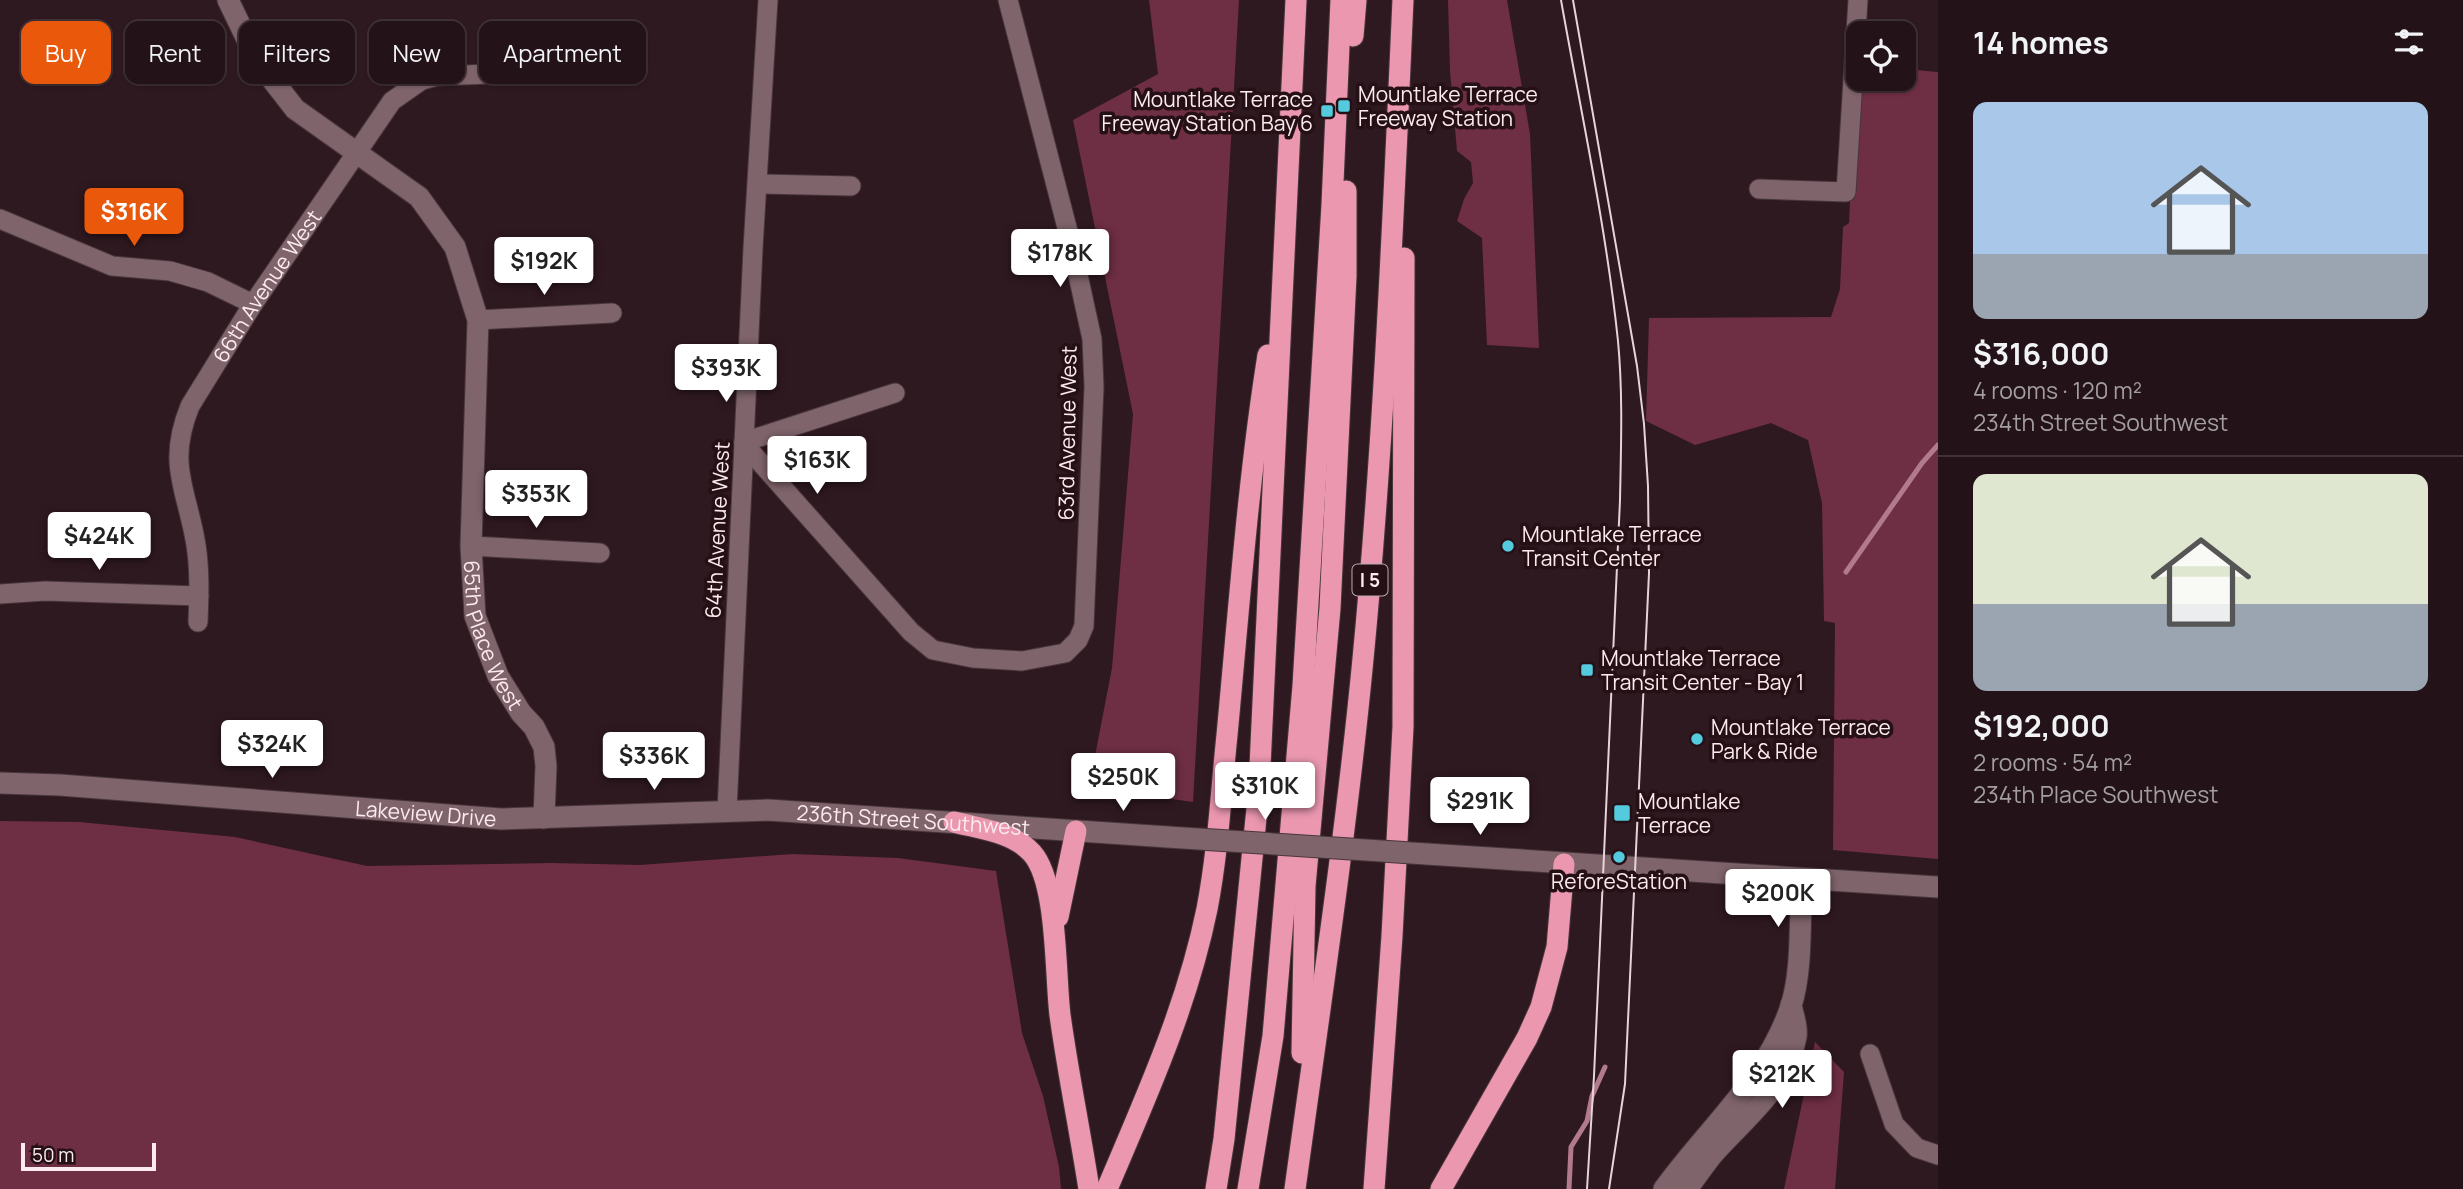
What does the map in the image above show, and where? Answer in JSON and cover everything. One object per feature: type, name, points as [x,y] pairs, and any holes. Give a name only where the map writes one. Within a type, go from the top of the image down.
[{"type":"highway","points":[[1216,1189],[1224,1139],[1259,788],[1296,0]]},
{"type":"highway","points":[[1248,1189],[1273,1036],[1303,685],[1332,205],[1340,0]]},
{"type":"highway","points":[[1299,1157],[1305,886],[1329,608],[1346,276],[1345,205],[1356,0]]},
{"type":"highway","points":[[1374,1189],[1392,936],[1403,727],[1404,0]]},
{"type":"highway","name":"I 5","points":[[1295,1189],[1363,660],[1385,368],[1404,0]]},
{"type":"highway","points":[[1107,1189],[1179,1014],[1208,906],[1257,423],[1285,253]]},
{"type":"highway","points":[[954,822],[1007,836],[1023,844],[1040,864],[1046,883],[1054,937],[1060,1015],[1089,1189]]},
{"type":"highway","points":[[1054,937],[1076,831]]},
{"type":"highway","points":[[1440,1189],[1527,1038],[1541,1007],[1558,947],[1564,864]]},
{"type":"street","points":[[228,0],[257,60],[295,109],[355,154]]},
{"type":"street","name":"64th Avenue West","points":[[727,811],[753,248],[768,0]]},
{"type":"street","name":"63rd Avenue West","points":[[744,443],[911,632],[933,650],[974,658],[1021,661],[1065,653],[1078,640],[1084,626],[1087,582],[1094,387],[1092,339],[1071,243],[1008,0]]},
{"type":"street","points":[[1759,189],[1846,192],[1858,0]]},
{"type":"street","name":"66th Avenue West","points":[[198,622],[200,571],[180,481],[179,439],[190,406],[253,304],[392,101],[422,80],[479,74]]},
{"type":"street","name":"65th Place West","points":[[355,154],[419,197],[455,247],[478,320],[471,546],[475,616],[498,676],[521,713],[538,733],[544,747],[547,766],[544,818]]},
{"type":"street","points":[[758,184],[851,186]]},
{"type":"street","points":[[0,219],[112,266],[170,271],[208,282],[253,304]]},
{"type":"street","points":[[478,320],[612,313]]},
{"type":"street","points":[[744,443],[895,393]]},
{"type":"street","points":[[471,546],[600,553]]},
{"type":"street","points":[[0,594],[45,591],[199,596]]},
{"type":"street","name":"Lakeview Drive","points":[[0,783],[60,785],[501,819],[727,811]]},
{"type":"street","name":"236th Street Southwest","points":[[727,811],[768,810],[1938,887]]},
{"type":"street","points":[[1664,1189],[1764,1066],[1791,1005],[1796,983],[1802,878]]},
{"type":"street","points":[[1687,1189],[1712,1155],[1779,1080],[1792,1053],[1797,1034],[1791,1005]]},
{"type":"street","points":[[1870,1054],[1894,1124],[1917,1149],[1938,1155]]},
{"type":"shaded area","points":[[1149,0],[1239,0],[1193,802],[1089,787],[1112,668],[1133,414],[1073,120],[1158,74]]},
{"type":"shaded area","points":[[1448,0],[1507,0],[1530,134],[1539,348],[1487,345],[1482,238],[1457,221],[1473,183],[1471,162],[1457,151],[1450,71]]},
{"type":"shaded area","points":[[1916,70],[1938,72],[1938,859],[1833,850],[1835,623],[1824,621],[1822,503],[1808,440],[1771,423],[1695,445],[1646,421],[1649,318],[1831,317],[1840,289],[1843,227],[1849,223],[1855,91],[1916,91]]},
{"type":"shaded area","points":[[0,821],[79,822],[235,837],[367,866],[552,863],[640,865],[793,854],[898,858],[996,871],[1022,1033],[1043,1096],[1059,1167],[1061,1189],[0,1189]]},
{"type":"shaded area","points":[[1815,1042],[1844,1072],[1835,1189],[1784,1189]]},
{"type":"waterway","points":[[1846,572],[1922,463],[1938,445]]},
{"type":"waterway","points":[[1762,1085],[1779,1057]]},
{"type":"waterway","points":[[1569,1189],[1571,1147],[1587,1121],[1592,1096],[1605,1067]]},
{"type":"tram line","points":[[1561,0],[1607,255],[1620,361],[1621,401],[1620,500],[1587,1189]]},
{"type":"tram line","points":[[1573,0],[1637,366],[1648,486],[1649,573],[1625,1084],[1609,1189]]},
{"type":"place","name":"Mountlake Terrace Freeway Station","points":[[1344,106]]},
{"type":"place","name":"Mountlake Terrace Freeway Station Bay 6","points":[[1327,111]]},
{"type":"place","name":"Mountlake Terrace Transit Center","points":[[1508,546]]},
{"type":"place","name":"Mountlake Terrace Transit Center - Bay 1","points":[[1587,670]]},
{"type":"place","name":"Mountlake Terrace Park & Ride","points":[[1697,739]]},
{"type":"place","name":"Mountlake Terrace","points":[[1622,813]]},
{"type":"place","name":"ReforeStation","points":[[1619,857]]}]
